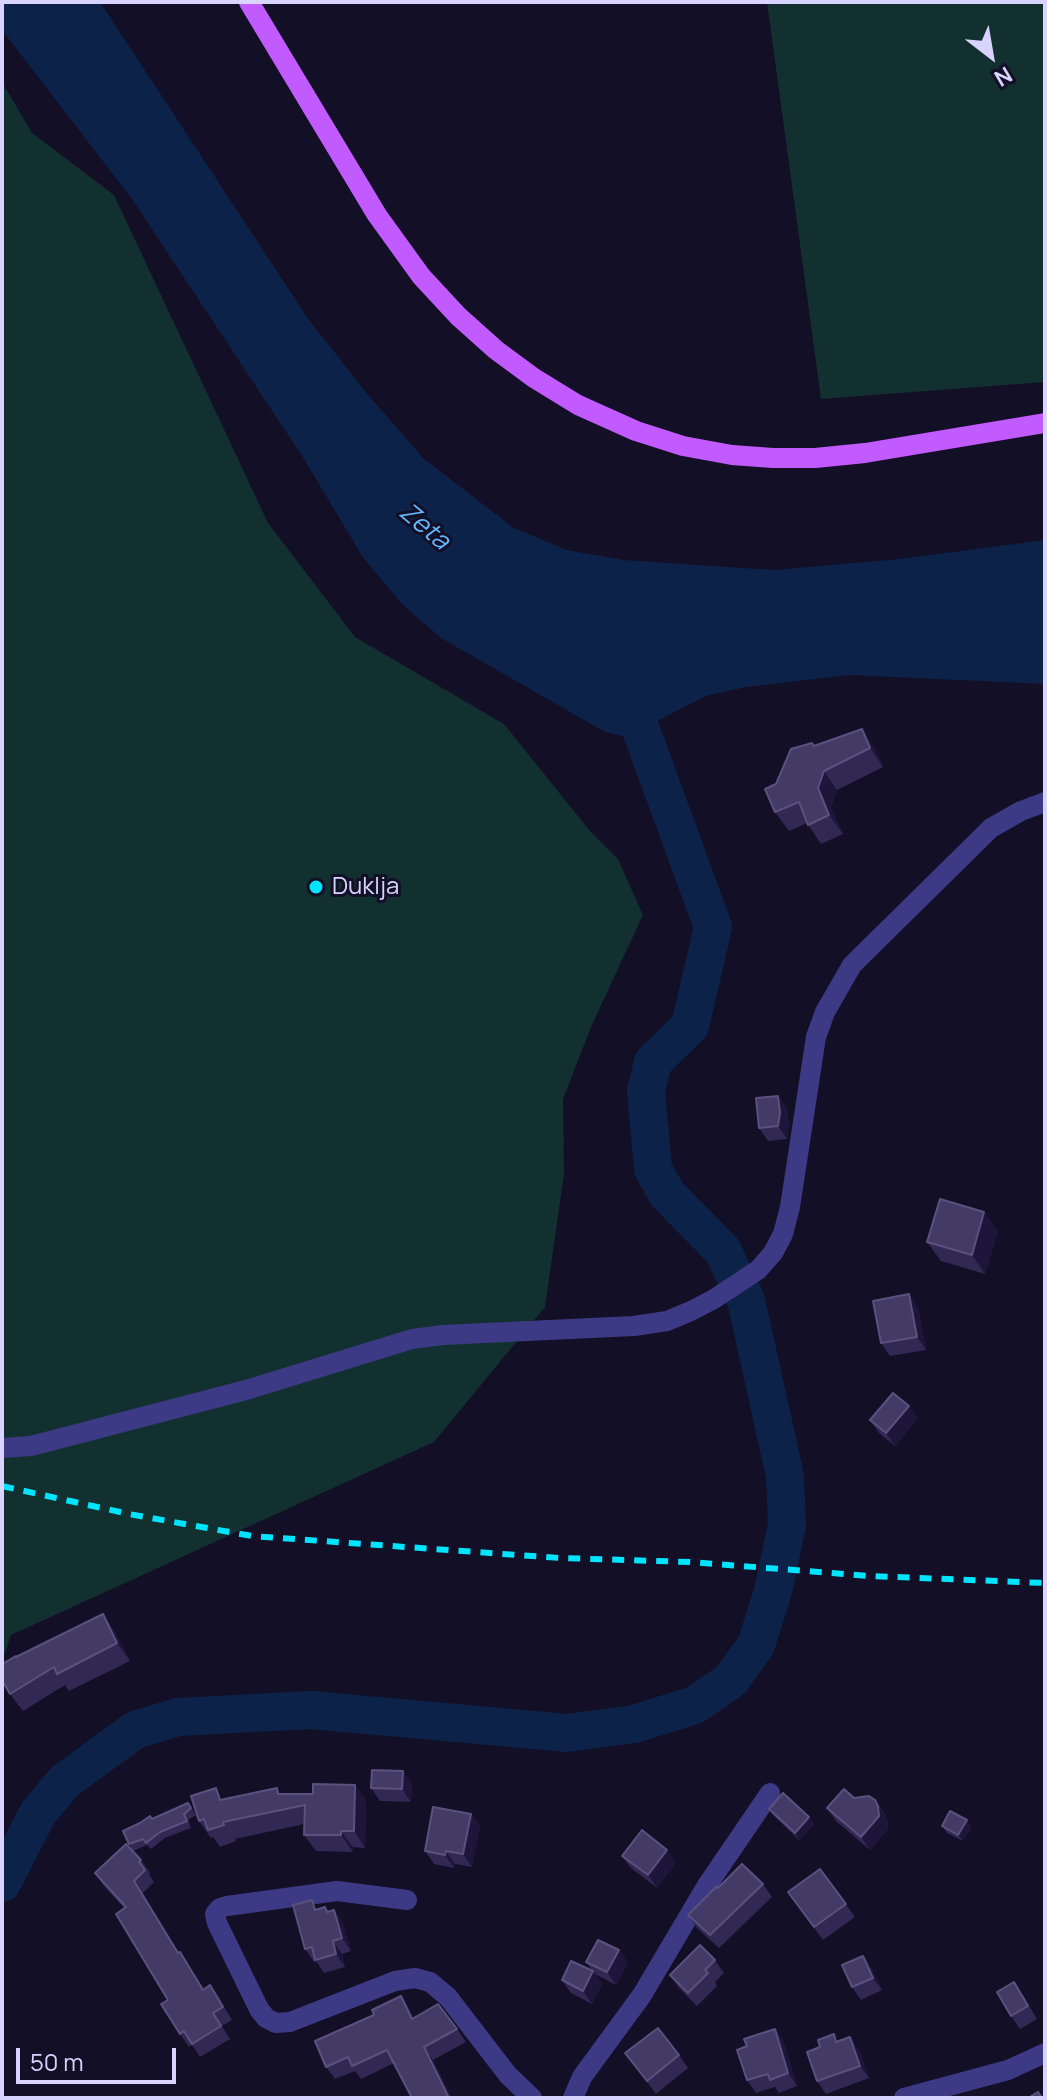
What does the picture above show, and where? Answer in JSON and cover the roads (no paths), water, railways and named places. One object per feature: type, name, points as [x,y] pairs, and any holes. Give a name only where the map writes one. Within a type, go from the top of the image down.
[{"type":"main road","points":[[249,2],[377,215],[421,276],[458,316],[502,355],[592,413],[683,446],[732,455],[788,459],[874,452],[1045,423]]},
{"type":"street","points":[[2,1448],[31,1446],[246,1390],[412,1339],[634,1326],[667,1321],[714,1299],[758,1270],[773,1253],[783,1234],[790,1207],[816,1037],[825,1012],[852,965],[991,828],[1045,802]]},
{"type":"street","points":[[573,2098],[582,2077],[642,1995],[706,1887],[770,1793]]},
{"type":"street","points":[[407,1900],[337,1891],[227,1906],[215,1914],[266,2018],[276,2023],[290,2022],[395,1981],[415,1978],[430,1982],[448,1997],[508,2075],[532,2098]]},
{"type":"street","points":[[904,2098],[1008,2070],[1045,2053]]},
{"type":"water","name":"Zeta","points":[[2,2],[100,2],[309,320],[423,458],[514,528],[567,550],[624,560],[774,570],[899,559],[1045,540],[1045,684],[850,675],[746,687],[706,696],[626,737],[605,732],[441,638],[403,605],[364,559],[304,459],[132,199],[2,30]]},
{"type":"waterway","points":[[2,1883],[38,1813],[65,1781],[135,1730],[178,1717],[311,1710],[567,1733],[634,1724],[695,1705],[731,1680],[756,1645],[773,1591],[787,1525],[785,1476],[746,1300],[723,1251],[667,1194],[653,1169],[646,1091],[653,1062],[690,1026],[713,927],[641,730],[626,680]]},
{"type":"railway","points":[[2,1486],[129,1514],[252,1536],[560,1558],[690,1562],[870,1576],[1045,1583]]},
{"type":"place","name":"Duklja","points":[[316,887]]}]
